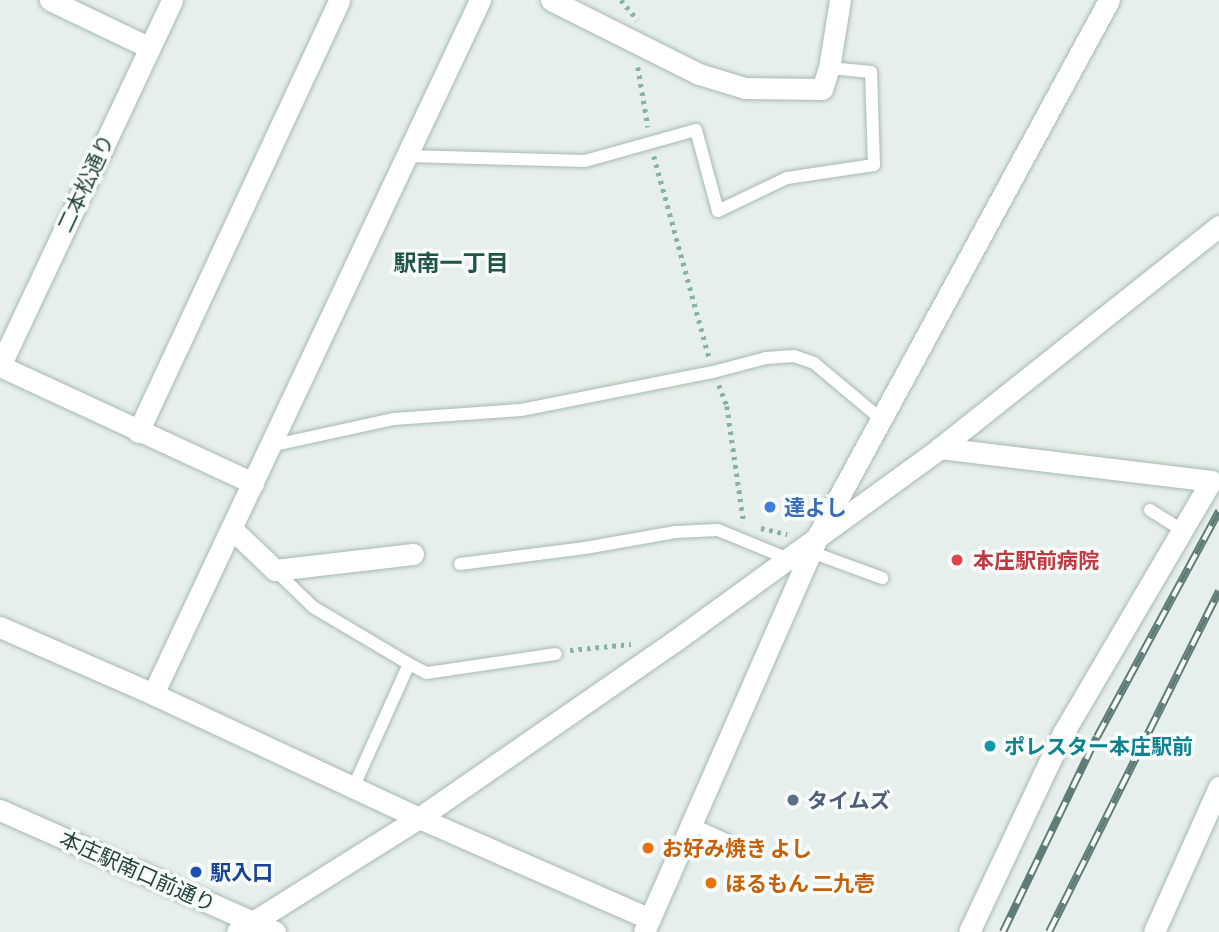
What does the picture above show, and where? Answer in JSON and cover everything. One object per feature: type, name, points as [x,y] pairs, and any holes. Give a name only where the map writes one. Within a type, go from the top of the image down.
[{"type":"street","points":[[51,0],[148,47]]},
{"type":"street","name":"二本松通り","points":[[0,366],[172,0]]},
{"type":"street","points":[[138,432],[339,0]]},
{"type":"street","points":[[153,694],[480,0]]},
{"type":"street","points":[[551,0],[640,42],[699,74],[745,88],[822,89],[829,68],[841,0]]},
{"type":"street","points":[[0,627],[153,694],[648,925],[803,550],[881,419],[1109,0]]},
{"type":"street","points":[[245,927],[419,818],[803,550],[940,448],[1219,226]]},
{"type":"street","points":[[0,366],[253,483]]},
{"type":"street","points":[[940,448],[1211,481],[1063,733],[969,932]]},
{"type":"street","points":[[231,528],[275,570],[413,554]]},
{"type":"street","points":[[1154,932],[1219,787]]},
{"type":"street","name":"本庄駅南口前通り","points":[[0,810],[245,927],[275,932]]},
{"type":"lane","points":[[407,156],[585,161],[696,130],[718,211],[787,178],[873,165],[872,72],[829,68]]},
{"type":"lane","points":[[270,446],[394,419],[521,410],[713,372],[766,358],[794,356],[814,363],[881,419]]},
{"type":"lane","points":[[1150,510],[1183,531]]},
{"type":"lane","points":[[460,564],[585,548],[676,532],[718,530],[803,550],[882,578]]},
{"type":"lane","points":[[275,570],[313,607],[427,673],[556,654]]},
{"type":"lane","points":[[353,788],[409,664]]},
{"type":"lane","points":[[691,824],[746,849]]},
{"type":"path","points":[[621,0],[638,17],[638,74],[651,143],[713,372],[727,406],[744,526],[803,550]]},
{"type":"path","points":[[556,654],[638,643]]},
{"type":"railway","points":[[1003,932],[1097,737],[1219,511]]},
{"type":"railway","points":[[1049,932],[1219,591]]},
{"type":"place","name":"達よし","points":[[770,507]]},
{"type":"place","name":"本庄駅前病院","points":[[957,560]]},
{"type":"place","name":"ポレスター本庄駅前","points":[[990,746]]},
{"type":"place","name":"タイムズ","points":[[793,800]]},
{"type":"place","name":"お好み焼き よし","points":[[648,848]]},
{"type":"place","name":"駅入口","points":[[196,872]]},
{"type":"place","name":"ほるもん 二九壱","points":[[711,883]]},
{"type":"district","name":"駅南一丁目","points":[[451,263]]}]
